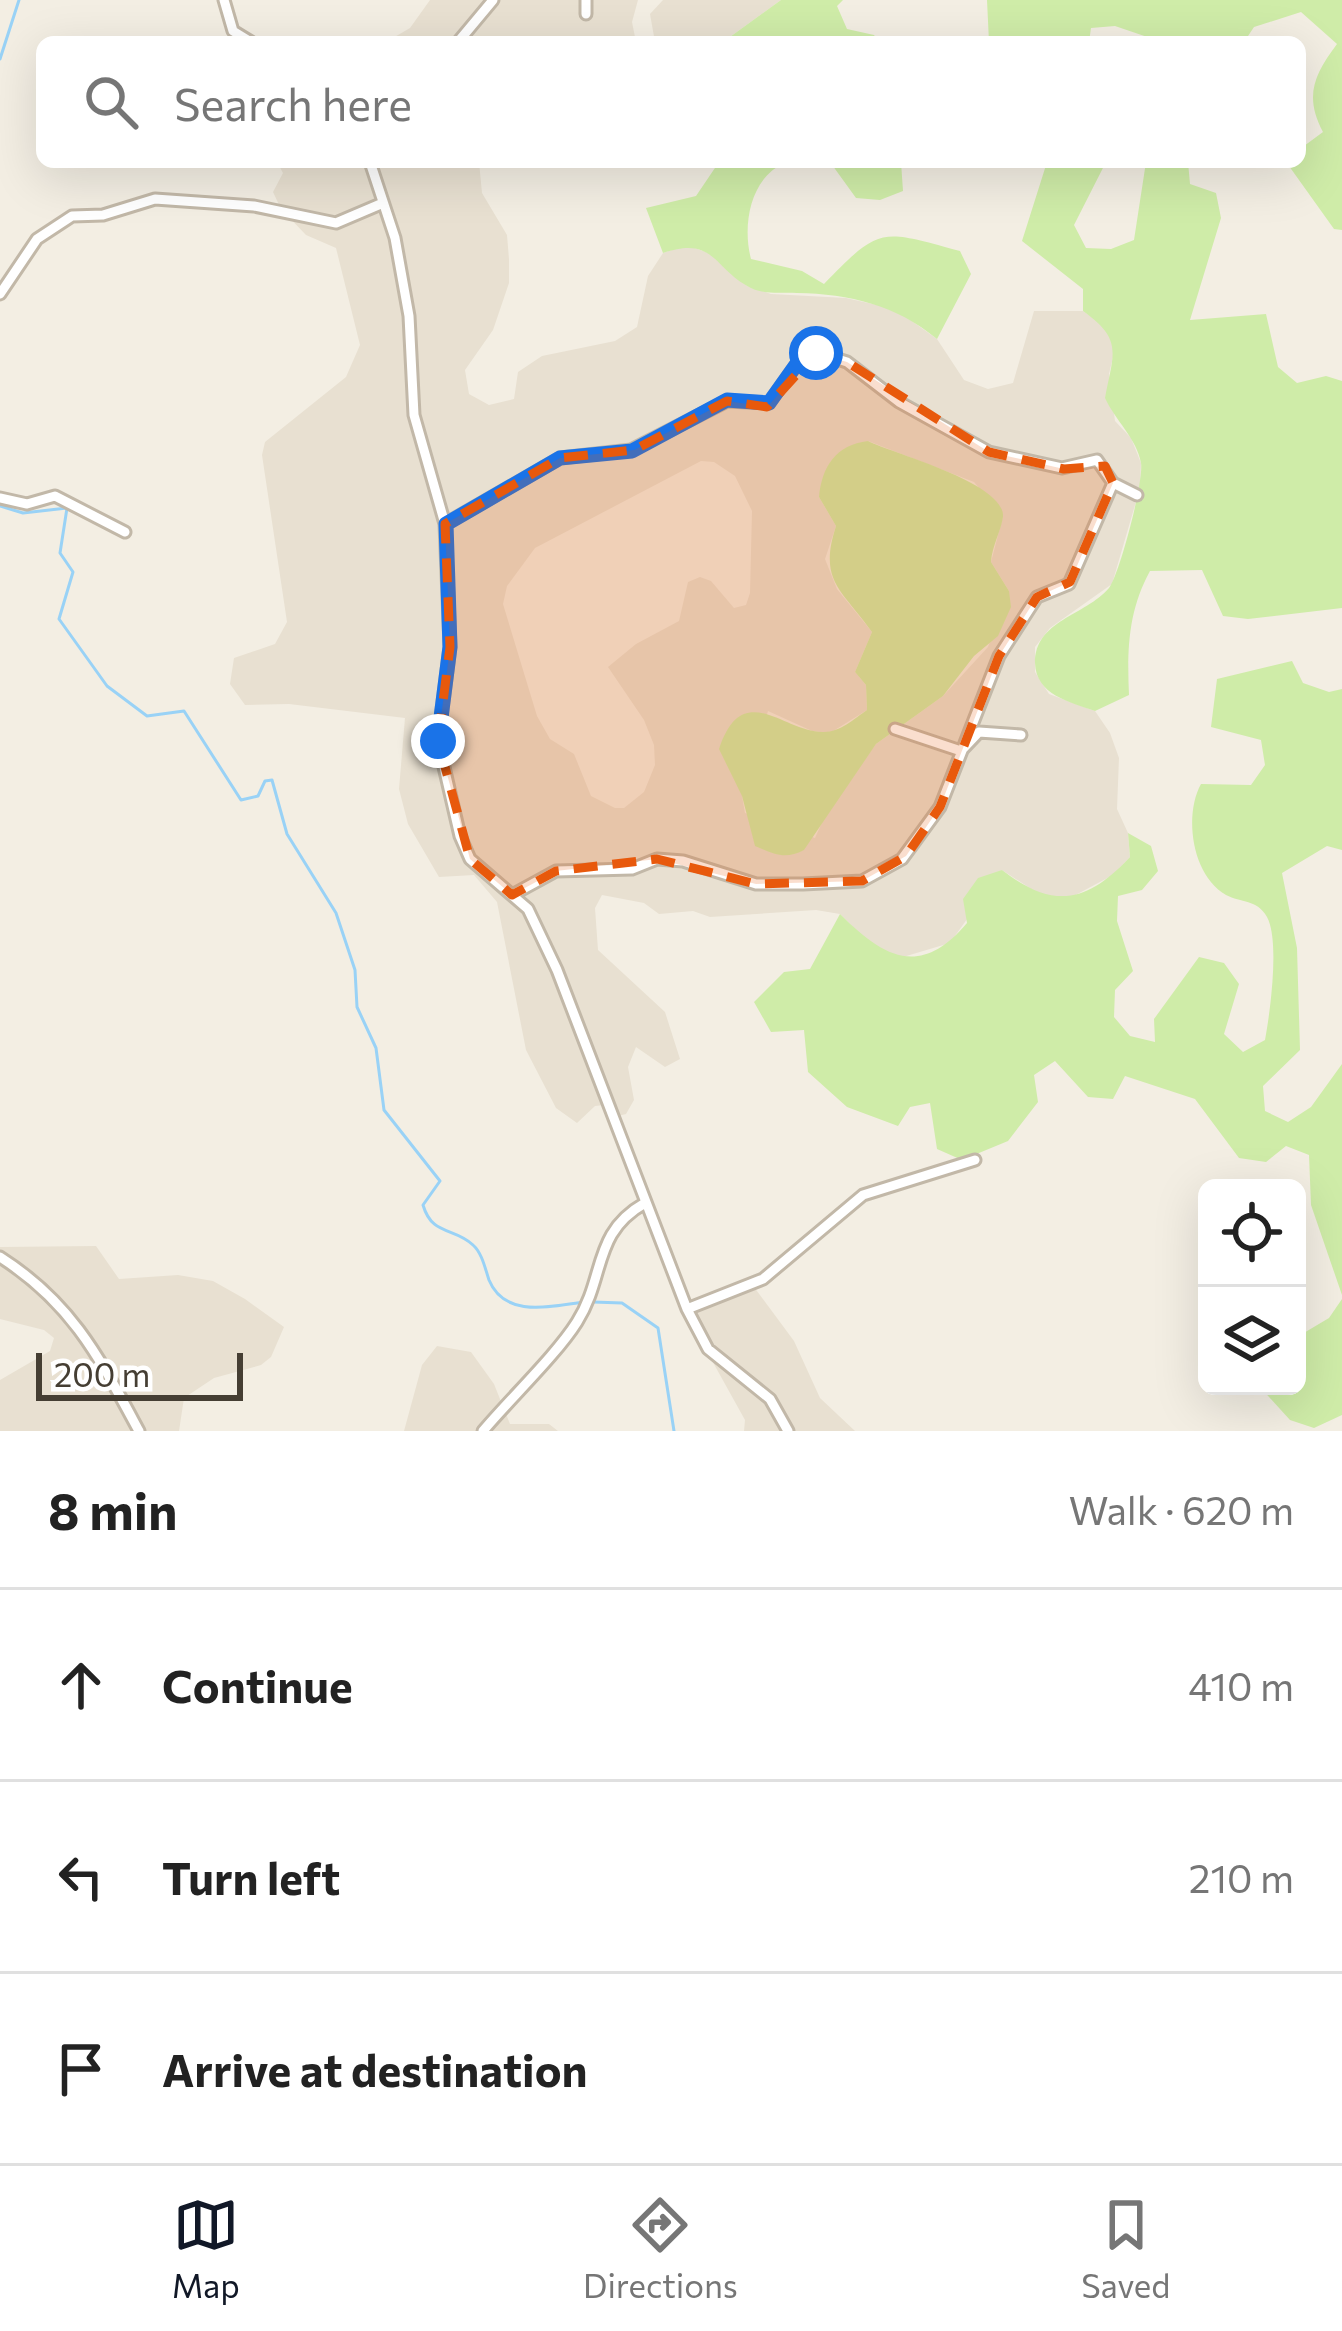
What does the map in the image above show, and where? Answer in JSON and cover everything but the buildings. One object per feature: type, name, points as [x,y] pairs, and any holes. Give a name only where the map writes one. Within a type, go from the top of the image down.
[{"type":"street","points":[[224,0],[233,31],[241,36]]},
{"type":"street","points":[[463,36],[493,0]]},
{"type":"street","points":[[586,0],[586,14]]},
{"type":"street","points":[[372,168],[409,316],[414,416],[446,524],[450,647],[438,741],[470,859],[528,909],[557,970],[687,1309],[708,1349],[770,1399],[788,1431]]},
{"type":"street","points":[[0,294],[37,239],[72,217],[103,215],[154,199],[254,206],[336,224],[383,203]]},
{"type":"street","points":[[446,524],[560,458],[632,451],[727,400],[769,403],[801,358],[814,353],[847,362],[899,402],[989,452],[1062,468],[1097,460],[1113,483],[1138,495]]},
{"type":"street","points":[[512,895],[556,872],[632,869],[657,859],[683,861],[756,884],[862,881],[906,856],[940,807],[999,656],[1037,597],[1070,582],[1113,483]]},
{"type":"street","points":[[0,498],[27,504],[55,496],[125,532]]},
{"type":"street","points":[[895,729],[961,751]]},
{"type":"street","points":[[961,751],[979,732],[1021,734]]},
{"type":"street","points":[[687,1309],[763,1280],[863,1195],[975,1160]]},
{"type":"street","points":[[483,1431],[574,1328],[588,1302],[609,1233],[619,1217],[645,1203]]},
{"type":"street","points":[[0,1257],[40,1283],[75,1318],[139,1431]]},
{"type":"highlighted area","points":[[816,353],[847,362],[989,452],[1064,469],[1105,466],[1113,483],[1070,582],[1037,597],[999,656],[940,807],[906,856],[862,881],[803,884],[756,884],[657,859],[556,871],[512,895],[470,859],[438,741],[450,647],[445,524],[560,458],[634,450],[727,401],[767,407]]},
{"type":"shaded area","points":[[430,0],[638,0],[632,22],[635,36],[396,36],[410,28]]},
{"type":"shaded area","points":[[663,0],[781,0],[731,36],[654,36],[650,14]]},
{"type":"shaded area","points":[[280,168],[480,168],[482,193],[507,235],[509,259],[509,283],[493,330],[465,370],[469,394],[489,405],[514,399],[518,372],[542,356],[615,341],[637,327],[648,276],[663,253],[687,245],[711,254],[747,286],[771,294],[846,298],[895,309],[937,339],[964,380],[988,389],[1013,383],[1034,311],[1083,311],[1105,326],[1115,349],[1109,374],[1115,421],[1131,438],[1141,463],[1140,488],[1112,584],[1050,628],[1035,647],[1035,672],[1049,694],[1095,711],[1110,733],[1119,758],[1117,809],[1128,833],[1130,857],[1113,875],[1070,898],[1045,898],[1002,870],[950,943],[903,957],[877,951],[840,914],[816,910],[710,917],[693,911],[659,914],[644,903],[602,895],[595,908],[598,950],[665,1012],[680,1059],[665,1067],[636,1047],[628,1067],[634,1100],[626,1114],[618,1116],[604,1105],[595,1106],[577,1123],[556,1108],[526,1050],[497,902],[474,875],[439,877],[408,824],[399,789],[405,718],[289,704],[245,705],[230,684],[234,658],[275,644],[287,622],[262,455],[265,442],[346,377],[360,345],[336,248],[306,235],[281,209],[273,192],[283,173]],"holes":[[[868,441],[974,482],[1003,516],[991,562],[1009,591],[988,647],[943,696],[876,744],[828,809],[815,838],[745,813],[742,796],[768,711],[812,731],[830,733],[867,710],[866,685],[855,672],[872,632],[837,589],[825,559],[836,526],[819,497]],[[701,461],[714,462],[735,476],[752,511],[750,593],[746,605],[734,608],[711,581],[700,577],[688,582],[679,621],[636,644],[608,667],[644,720],[654,745],[655,765],[644,792],[624,808],[615,808],[591,796],[574,754],[550,739],[537,716],[503,604],[507,586],[535,548]]]},
{"type":"shaded area","points":[[96,1246],[119,1279],[178,1275],[213,1281],[245,1299],[284,1327],[271,1357],[261,1365],[214,1378],[184,1398],[179,1431],[0,1431],[0,1380],[50,1351],[54,1338],[44,1330],[0,1319],[0,1247]]},
{"type":"shaded area","points":[[754,1287],[794,1341],[820,1398],[855,1431],[744,1431],[745,1420],[700,1339],[690,1303]]},
{"type":"shaded area","points":[[437,1346],[471,1352],[494,1384],[510,1424],[549,1424],[558,1431],[404,1431],[422,1365]]},
{"type":"green space","points":[[781,0],[843,0],[837,6],[847,29],[875,36],[731,36]]},
{"type":"green space","points":[[987,0],[1342,0],[1342,230],[1334,229],[1290,168],[1306,168],[1306,145],[1323,132],[1314,107],[1314,86],[1337,44],[1301,12],[1254,27],[1248,36],[1144,36],[1115,26],[1091,28],[1090,36],[989,36]]},
{"type":"green space","points":[[715,168],[776,168],[764,178],[752,203],[751,259],[802,271],[824,284],[871,242],[897,237],[960,251],[971,274],[937,339],[871,304],[835,296],[762,292],[738,280],[704,251],[663,253],[646,208],[696,196]]},
{"type":"green space","points":[[834,168],[901,168],[903,191],[880,200],[856,198]]},
{"type":"green space","points":[[1045,168],[1103,168],[1074,225],[1086,248],[1111,249],[1134,240],[1145,168],[1189,168],[1190,184],[1216,193],[1221,218],[1190,320],[1266,314],[1278,367],[1297,383],[1326,376],[1342,381],[1342,608],[1248,619],[1223,616],[1202,570],[1150,571],[1130,631],[1129,695],[1095,711],[1065,700],[1041,683],[1035,663],[1043,637],[1109,588],[1130,527],[1141,463],[1105,398],[1112,349],[1105,331],[1083,311],[1083,289],[1022,241]]},
{"type":"green space","points":[[868,441],[968,481],[999,505],[1003,517],[991,562],[1009,591],[1011,607],[998,636],[974,656],[943,696],[876,744],[804,850],[780,855],[755,846],[742,796],[719,749],[729,728],[752,712],[824,732],[867,710],[866,685],[855,672],[872,632],[836,584],[830,560],[836,526],[819,497],[823,476],[839,452]]},
{"type":"green space","points":[[1292,661],[1303,683],[1329,692],[1342,689],[1342,850],[1327,846],[1282,873],[1297,948],[1300,1050],[1263,1086],[1265,1111],[1288,1122],[1311,1107],[1342,1064],[1342,1295],[1311,1205],[1309,1155],[1286,1146],[1266,1162],[1239,1158],[1195,1099],[1125,1076],[1113,1099],[1088,1097],[1055,1061],[1034,1075],[1038,1102],[1008,1141],[962,1160],[937,1149],[930,1103],[910,1107],[898,1126],[847,1107],[808,1072],[804,1030],[771,1032],[754,1002],[784,972],[810,969],[840,914],[887,951],[918,956],[950,940],[967,923],[963,899],[978,878],[1002,870],[1037,891],[1069,896],[1084,892],[1130,857],[1128,833],[1151,846],[1158,871],[1142,890],[1118,896],[1117,921],[1133,971],[1115,990],[1114,1017],[1130,1036],[1155,1042],[1154,1019],[1199,957],[1224,963],[1239,984],[1224,1034],[1243,1052],[1265,1040],[1273,977],[1271,928],[1258,907],[1226,895],[1205,873],[1194,843],[1193,811],[1201,784],[1251,785],[1265,765],[1261,740],[1211,727],[1217,679]]},
{"type":"green space","points":[[1342,1299],[1342,1415],[1314,1428],[1290,1420],[1267,1395],[1306,1395],[1306,1332],[1329,1318]]},
{"type":"waterway","points":[[0,59],[19,0]]},
{"type":"waterway","points":[[0,506],[23,513],[67,508],[60,553],[73,572],[59,619],[107,686],[147,716],[184,711],[241,800],[258,796],[265,781],[272,780],[287,834],[336,913],[355,970],[357,1007],[376,1048],[384,1110],[440,1181],[423,1205],[432,1222],[473,1245],[496,1292],[506,1300],[530,1307],[584,1302]]},
{"type":"waterway","points":[[593,1302],[622,1303],[658,1328],[674,1431]]},
{"type":"route","points":[[438,741],[450,647],[446,524],[560,458],[632,451],[727,400],[764,406],[801,358],[816,353]]}]
